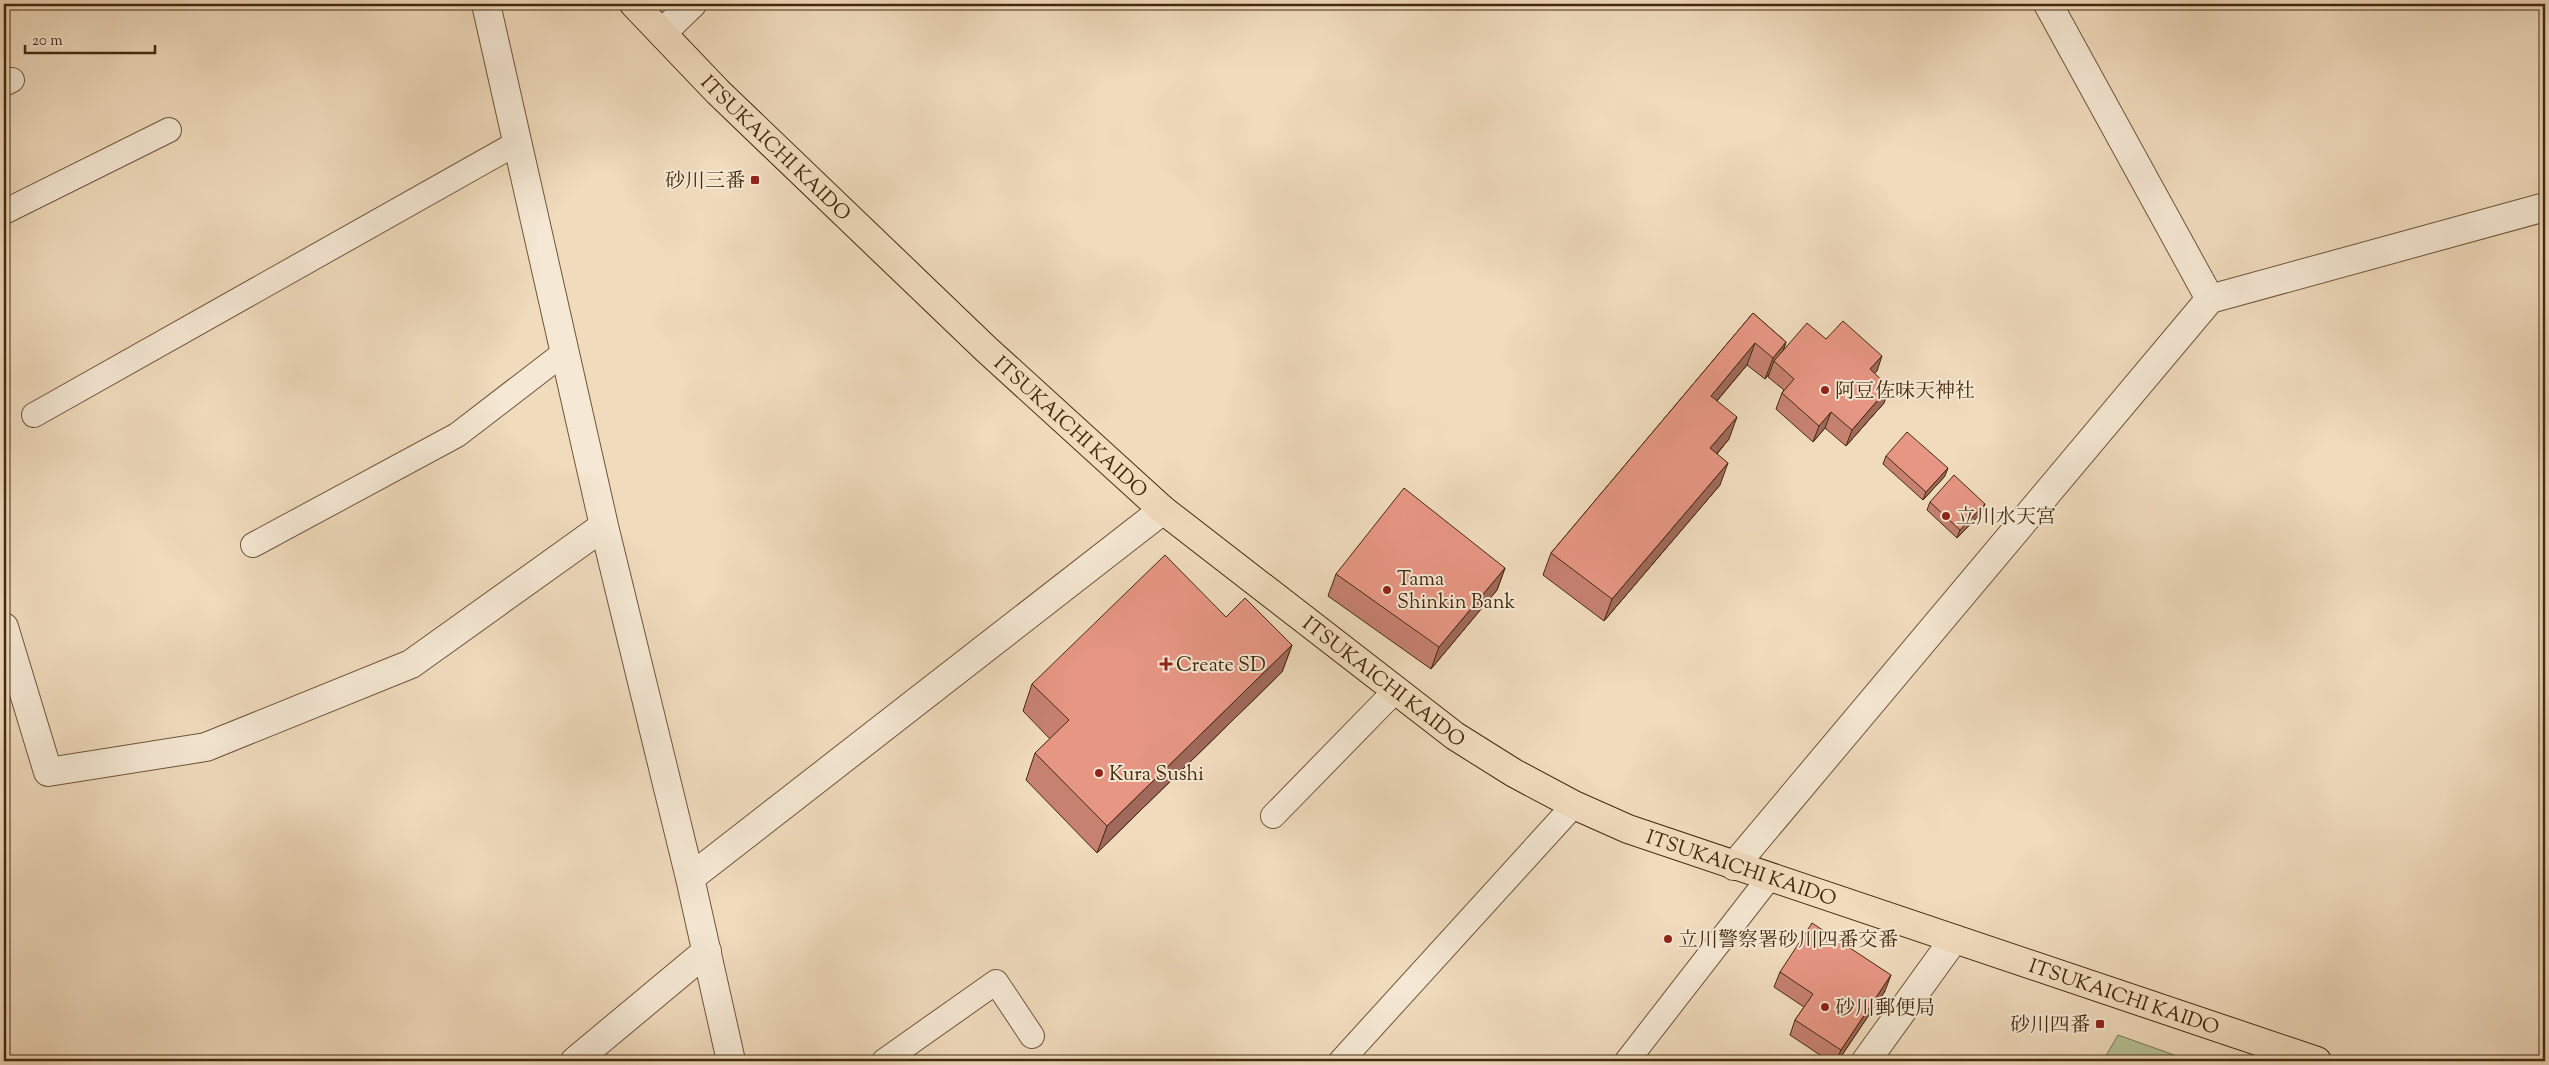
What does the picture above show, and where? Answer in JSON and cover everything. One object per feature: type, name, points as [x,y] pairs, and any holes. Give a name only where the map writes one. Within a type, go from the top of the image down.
[{"type":"main road","name":"ITSUKAICHI KAIDO","points":[[634,4],[718,92],[986,349],[1163,510],[1455,736],[1514,773],[1574,805],[1628,829],[2317,1061]]},
{"type":"street","points":[[486,4],[604,526],[690,878],[731,1061]]},
{"type":"street","points":[[662,33],[692,4]]},
{"type":"street","points":[[2048,4],[2210,298]]},
{"type":"street","points":[[1734,866],[2210,298],[2545,206]]},
{"type":"street","points":[[690,878],[1163,510]]},
{"type":"street","points":[[4,627],[48,772],[206,747],[412,664],[604,526]]},
{"type":"street","points":[[1866,1061],[1954,939]]},
{"type":"street","points":[[575,1061],[707,951]]},
{"type":"lane","points":[[4,212],[170,130]]},
{"type":"lane","points":[[34,415],[518,143]]},
{"type":"lane","points":[[253,545],[457,435],[565,352]]},
{"type":"lane","points":[[1273,816],[1396,690]]},
{"type":"lane","points":[[1341,1061],[1574,805]]},
{"type":"lane","points":[[1627,1061],[1770,878]]},
{"type":"lane","points":[[884,1061],[996,982],[1032,1036]]},
{"type":"green space","points":[[2118,1035],[2191,1061],[2103,1061]]},
{"type":"building","points":[[1753,313],[1786,342],[1773,358],[1755,343],[1711,396],[1737,417],[1710,448],[1728,463],[1612,599],[1551,553]]},
{"type":"building","points":[[1843,321],[1882,356],[1870,369],[1889,387],[1852,430],[1831,412],[1819,426],[1782,393],[1794,379],[1774,361],[1807,323],[1826,339]]},
{"type":"building","points":[[1907,432],[1948,468],[1926,492],[1886,456]]},
{"type":"building","points":[[1954,475],[1985,504],[1960,530],[1930,502]]},
{"type":"building","points":[[1404,488],[1505,568],[1439,647],[1336,574]]},
{"type":"building","points":[[1165,555],[1226,617],[1245,598],[1292,645],[1107,826],[1035,753],[1069,720],[1032,684]]},
{"type":"building","points":[[1812,923],[1891,975],[1841,1050],[1795,1020],[1813,994],[1780,972]]},
{"type":"place","name":"砂川三番","points":[[755,180]]},
{"type":"place","name":"阿豆佐味天神社","points":[[1825,390]]},
{"type":"place","name":"立川水天宮","points":[[1946,516]]},
{"type":"place","name":"Tama Shinkin Bank","points":[[1387,590]]},
{"type":"place","name":"Create SD","points":[[1166,664]]},
{"type":"place","name":"Kura Sushi","points":[[1099,773]]},
{"type":"place","name":"立川警察署砂川四番交番","points":[[1668,939]]},
{"type":"place","name":"砂川郵便局","points":[[1825,1007]]},
{"type":"place","name":"砂川四番","points":[[2100,1024]]}]
